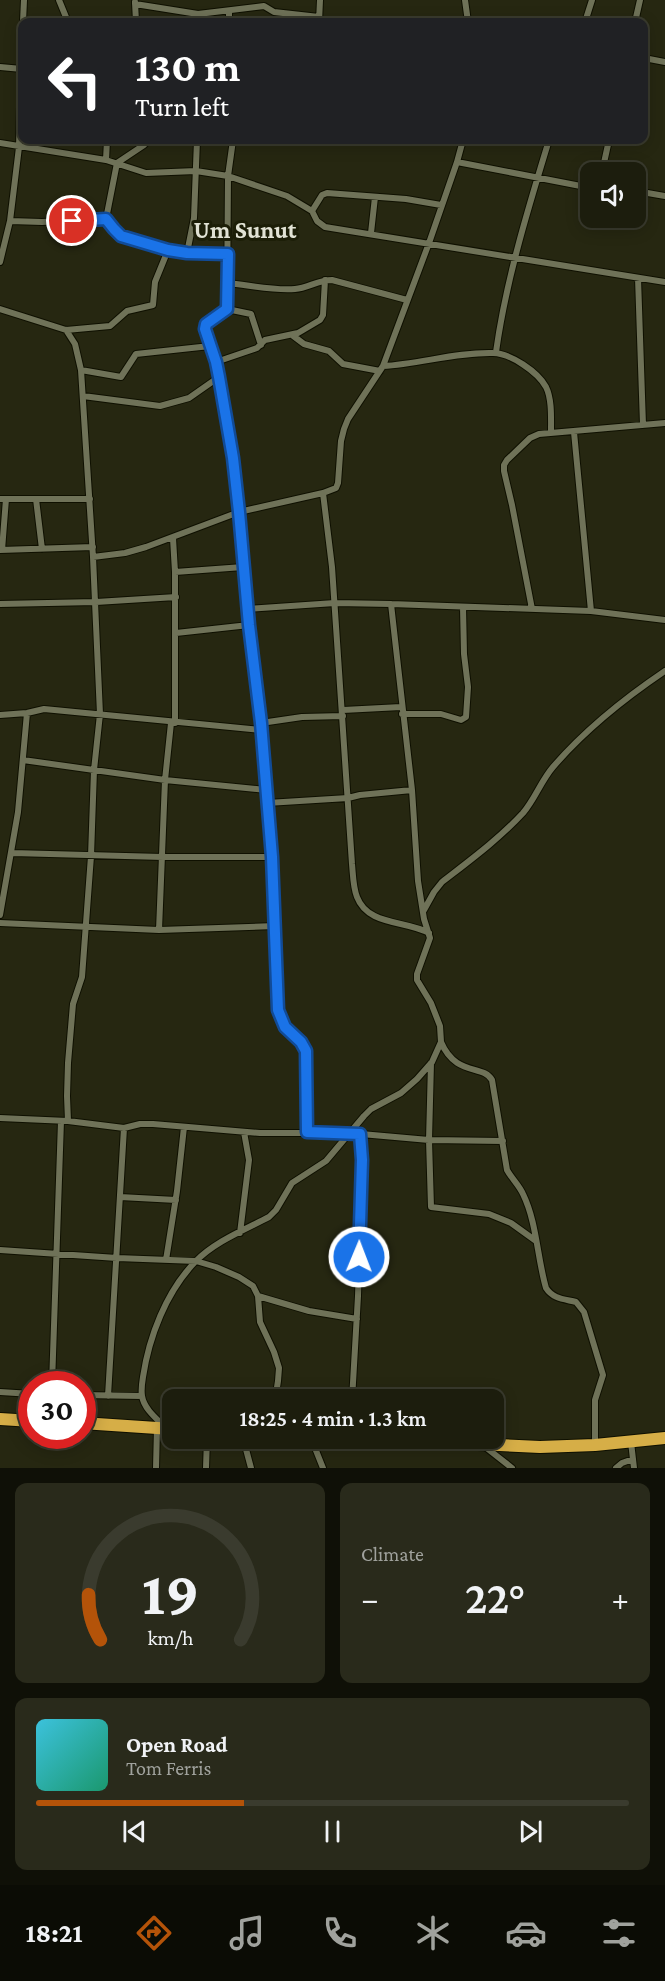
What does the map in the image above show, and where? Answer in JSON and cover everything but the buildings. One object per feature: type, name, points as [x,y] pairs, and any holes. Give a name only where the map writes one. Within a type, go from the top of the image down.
[{"type":"highway","points":[[0,1419],[18,1420]]},
{"type":"highway","points":[[96,1425],[162,1429]]},
{"type":"highway","points":[[504,1446],[595,1445],[665,1438]]},
{"type":"street","points":[[23,18],[24,0]]},
{"type":"street","points":[[59,0],[66,18]]},
{"type":"street","points":[[319,18],[320,0]]},
{"type":"street","points":[[465,0],[467,18]]},
{"type":"street","points":[[586,18],[592,0]]},
{"type":"street","points":[[636,18],[640,0]]},
{"type":"street","points":[[136,18],[135,2],[198,14],[229,12],[263,3],[274,12],[308,18]]},
{"type":"street","points":[[229,12],[230,18]]},
{"type":"street","points":[[648,59],[665,62]]},
{"type":"street","points":[[0,67],[18,69]]},
{"type":"street","points":[[0,143],[106,160],[146,173],[196,171],[228,176],[282,194],[312,211],[316,221],[325,226],[665,282]]},
{"type":"street","points":[[0,261],[10,221],[19,144]]},
{"type":"street","points":[[106,160],[107,144]]},
{"type":"street","points":[[143,144],[117,163],[106,219],[121,236],[168,250],[228,254]]},
{"type":"street","points":[[187,253],[194,218],[197,144]]},
{"type":"street","points":[[227,309],[228,176],[232,144]]},
{"type":"street","points":[[93,557],[136,550],[239,512],[336,488],[344,429],[348,419],[382,368],[429,243],[462,144]]},
{"type":"street","points":[[496,352],[500,321],[548,144]]},
{"type":"street","points":[[604,162],[608,144]]},
{"type":"street","points":[[457,162],[580,186]]},
{"type":"street","points":[[312,211],[324,193],[375,196],[441,205]]},
{"type":"street","points":[[646,193],[665,196]]},
{"type":"street","points":[[371,233],[375,196]]},
{"type":"street","points":[[10,221],[106,219]]},
{"type":"street","points":[[0,309],[66,330],[110,326],[127,311],[153,305],[155,282],[168,250]]},
{"type":"street","points":[[638,278],[643,424]]},
{"type":"street","points":[[227,283],[287,290],[298,289],[325,280],[347,283],[407,300]]},
{"type":"street","points":[[216,362],[244,354],[261,345],[265,340],[292,335],[322,318],[325,280]]},
{"type":"street","points":[[261,345],[251,314],[227,309],[205,326],[219,377],[233,458],[239,512],[261,723],[272,857],[278,1010],[285,1027],[301,1042],[306,1051],[307,1132]]},
{"type":"street","points":[[52,1371],[56,1254],[64,1121],[73,1004],[81,977],[86,927],[94,770],[100,714],[93,547],[81,370],[75,344],[66,330]]},
{"type":"street","points":[[292,335],[304,344],[329,351],[343,364],[382,368],[496,352],[517,361],[534,372],[546,388],[551,410],[552,432]]},
{"type":"street","points":[[81,370],[121,377],[136,354],[210,346]]},
{"type":"street","points":[[83,396],[160,406],[184,401],[219,377]]},
{"type":"street","points":[[532,609],[504,465],[507,460],[530,438],[552,432],[665,423]]},
{"type":"street","points":[[574,432],[591,612]]},
{"type":"street","points":[[323,493],[335,603],[356,895],[368,914],[429,933]]},
{"type":"street","points":[[90,499],[3,499],[1,550],[93,547]]},
{"type":"street","points":[[36,499],[42,549]]},
{"type":"street","points":[[159,930],[165,780],[173,723],[176,597],[173,538]]},
{"type":"street","points":[[175,572],[243,567]]},
{"type":"street","points":[[0,604],[96,602],[176,597]]},
{"type":"street","points":[[248,609],[335,603],[391,604],[591,612],[665,620]]},
{"type":"street","points":[[391,604],[412,790],[418,881],[429,933],[429,943],[417,974],[417,980],[431,1003],[440,1026],[441,1042],[445,1052],[458,1065],[490,1076],[492,1080],[507,1170],[523,1192],[531,1216],[546,1288],[556,1297],[576,1302],[584,1312],[602,1367],[602,1381],[595,1400],[595,1445]]},
{"type":"street","points":[[261,723],[343,713],[402,710],[441,714],[461,720],[466,717],[468,687],[464,654],[464,607]]},
{"type":"street","points":[[176,633],[249,625]]},
{"type":"street","points":[[423,911],[442,882],[521,815],[553,768],[586,734],[665,670]]},
{"type":"street","points":[[0,715],[44,709],[261,730]]},
{"type":"street","points":[[0,915],[18,812],[27,713]]},
{"type":"street","points":[[23,760],[165,780],[266,790]]},
{"type":"street","points":[[267,804],[348,798],[412,790]]},
{"type":"street","points":[[12,853],[272,857]]},
{"type":"street","points":[[0,923],[159,930],[275,926]]},
{"type":"street","points":[[162,1425],[147,1408],[142,1396],[145,1366],[151,1340],[180,1280],[196,1261],[212,1248],[269,1217],[276,1210],[292,1183],[326,1161],[363,1116],[401,1093],[417,1079],[432,1062],[441,1042]]},
{"type":"street","points":[[432,1062],[429,1140],[431,1207],[489,1214],[511,1223],[536,1241]]},
{"type":"street","points":[[0,1118],[64,1121],[124,1128],[153,1124],[244,1132],[350,1133],[429,1140],[503,1141]]},
{"type":"street","points":[[166,1260],[176,1200],[184,1127]]},
{"type":"street","points":[[108,1396],[124,1128]]},
{"type":"street","points":[[240,1233],[249,1160],[244,1132]]},
{"type":"street","points":[[353,1389],[362,1160],[360,1134]]},
{"type":"street","points":[[120,1197],[176,1200]]},
{"type":"street","points":[[0,1250],[196,1261],[239,1277],[253,1286],[258,1296],[260,1322],[279,1368],[276,1389]]},
{"type":"street","points":[[258,1296],[309,1311],[357,1319]]},
{"type":"street","points":[[0,1392],[18,1393]]},
{"type":"street","points":[[96,1396],[142,1396]]},
{"type":"street","points":[[631,1442],[634,1468]]},
{"type":"street","points":[[156,1468],[162,1445]]},
{"type":"street","points":[[206,1468],[207,1449]]},
{"type":"street","points":[[246,1449],[251,1468]]},
{"type":"street","points":[[315,1449],[323,1468]]},
{"type":"street","points":[[488,1449],[512,1468]]},
{"type":"street","points":[[616,1468],[633,1459]]},
{"type":"district","name":"Um Sunut","points":[[245,230]]},
{"type":"route","points":[[72,221],[106,219],[121,236],[168,250],[228,254],[227,309],[206,324],[205,329],[219,377],[233,458],[239,512],[261,723],[272,857],[278,1010],[285,1027],[301,1042],[306,1051],[307,1132],[360,1134],[362,1160],[359,1257]]}]
